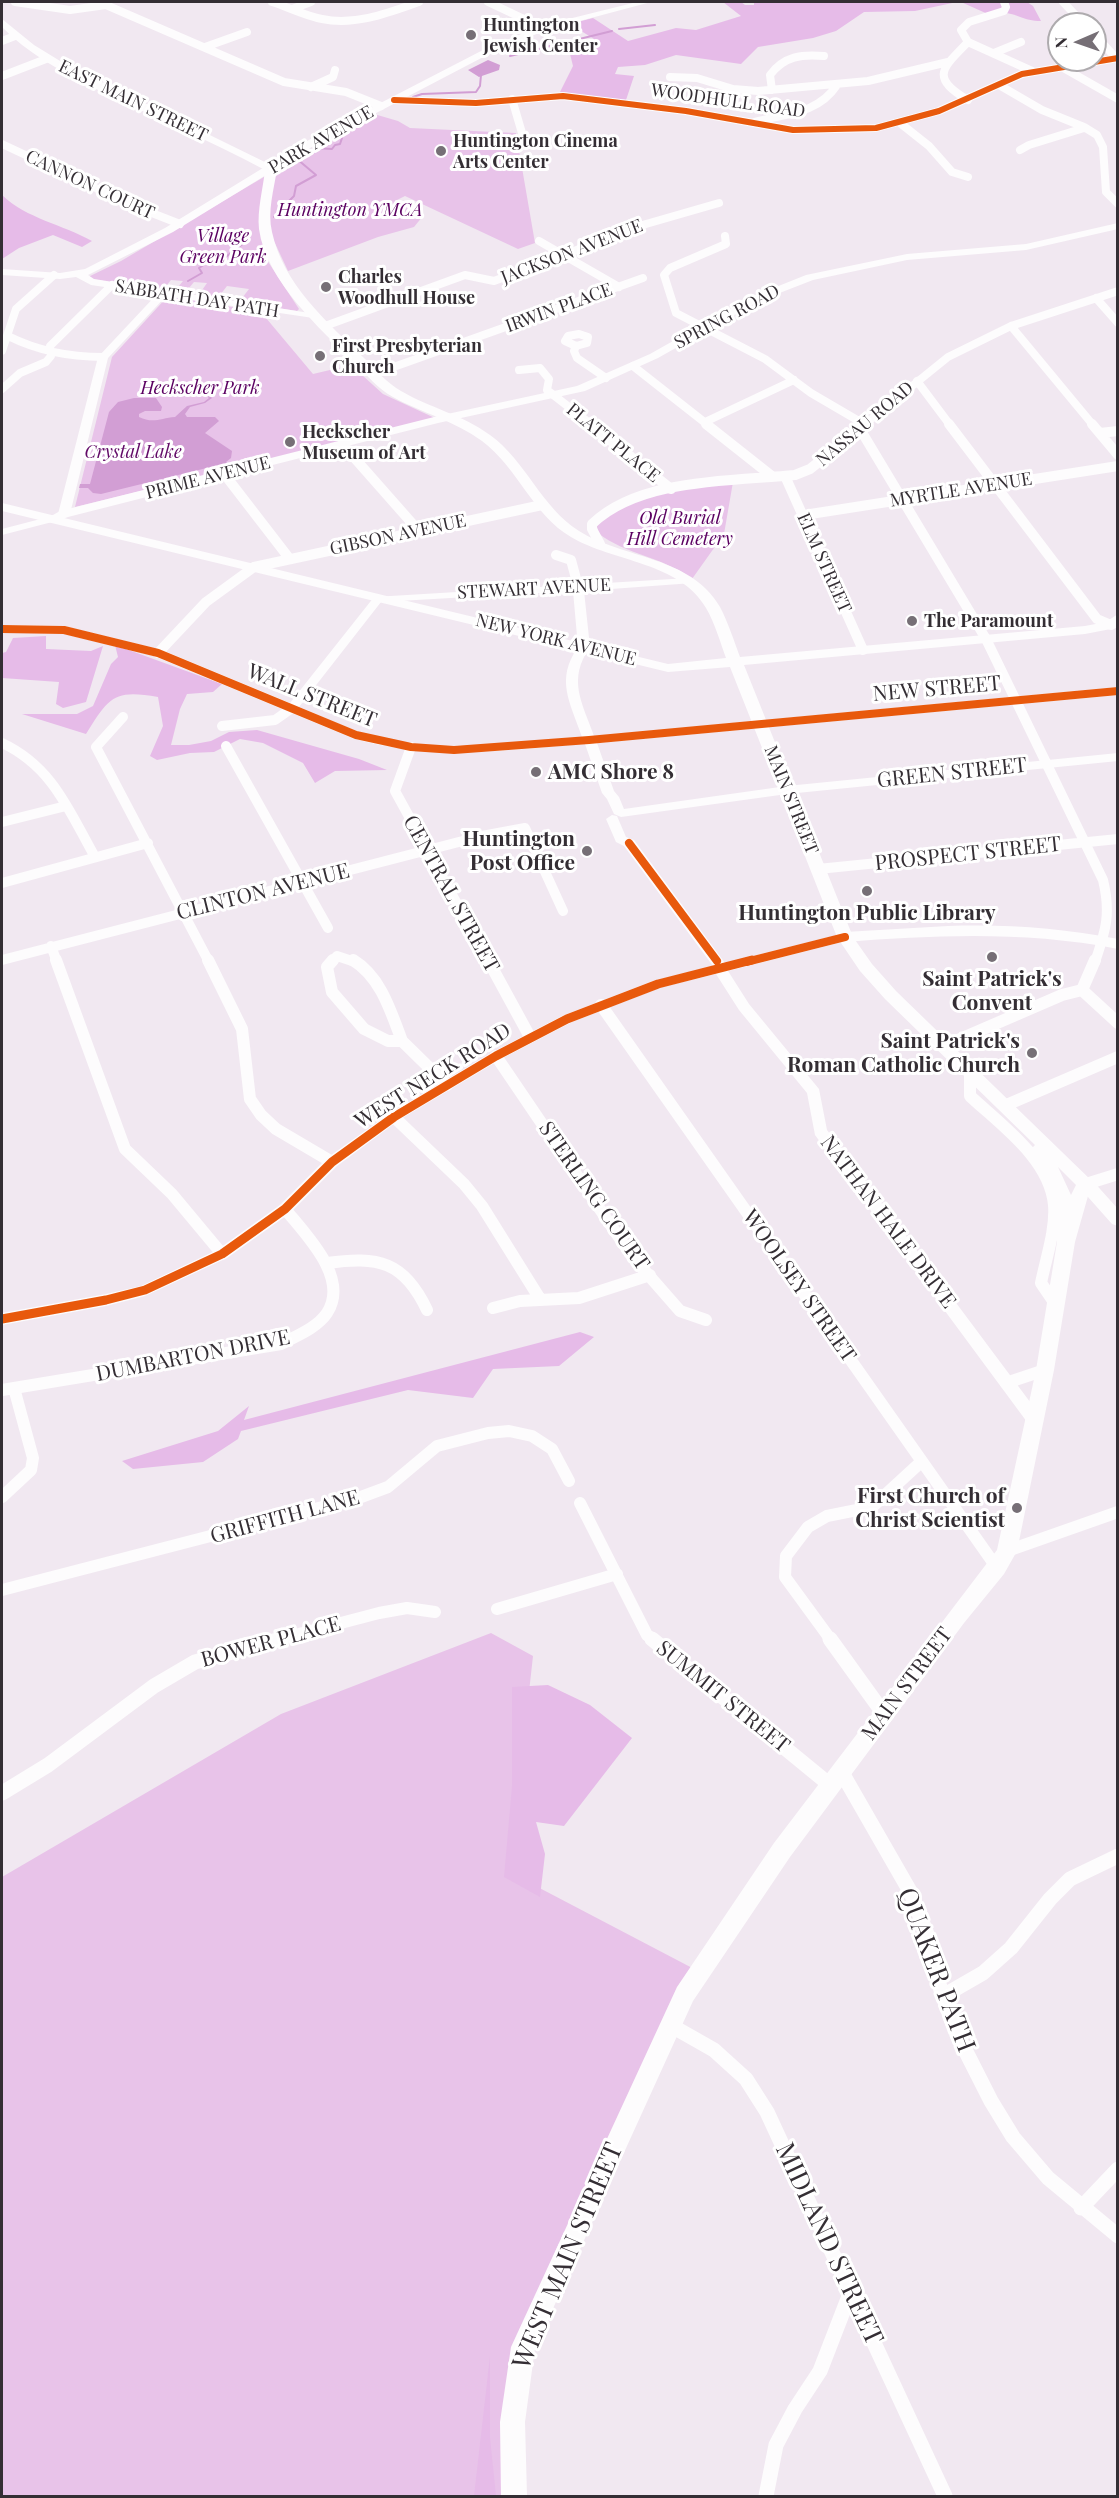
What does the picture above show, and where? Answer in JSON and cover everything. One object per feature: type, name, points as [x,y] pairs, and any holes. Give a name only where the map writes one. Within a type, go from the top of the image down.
[{"type":"main road","name":"PARK AVENUE","points":[[2,272],[80,274],[118,258],[180,224],[311,142],[486,52],[543,28],[646,2]]},
{"type":"main road","name":"EAST MAIN STREET","points":[[2,22],[29,49],[101,88],[271,169]]},
{"type":"main road","name":"MAIN STREET","points":[[271,169],[265,228],[272,253],[284,274],[320,321],[374,375],[396,394],[450,418],[496,446],[512,462],[542,505],[559,523],[577,535],[654,564],[689,581],[704,594],[713,607],[845,937],[868,971],[1009,1112],[1086,1184],[1079,1192],[1075,1219],[1066,1242]]},
{"type":"main road","name":"SPRING ROAD","points":[[450,418],[556,396],[606,378],[705,329],[775,289],[839,269],[908,257],[1026,247],[1118,226]]},
{"type":"main road","name":"SABBATH DAY PATH","points":[[80,274],[91,282],[320,321]]},
{"type":"main road","points":[[54,275],[91,282]]},
{"type":"main road","name":"PRIME AVENUE","points":[[58,517],[450,418]]},
{"type":"main road","name":"NEW YORK AVENUE","points":[[2,507],[58,517],[668,668],[1085,630],[1115,624]]},
{"type":"main road","points":[[845,937],[1000,928],[1030,930],[1118,944]]},
{"type":"main road","name":"MAIN STREET","points":[[670,2025],[710,1954],[835,1778],[1002,1559],[1045,1370],[1066,1242],[1064,1202],[1058,1180],[1009,1112]]},
{"type":"main road","points":[[1086,1184],[1118,1220]]},
{"type":"main road","name":"WEST MAIN STREET","points":[[514,2496],[511,2420],[515,2380],[523,2347],[670,2025]]},
{"type":"street","points":[[15,2],[65,12],[90,10],[105,3],[284,82],[346,92],[381,106]]},
{"type":"street","points":[[272,2],[322,20],[355,21],[417,2]]},
{"type":"street","points":[[292,9],[311,2]]},
{"type":"street","points":[[488,2],[543,28]]},
{"type":"street","points":[[1004,2],[1006,7],[999,14],[964,25],[961,30],[968,42],[1032,71]]},
{"type":"street","points":[[205,47],[247,32]]},
{"type":"street","points":[[2,41],[15,36]]},
{"type":"street","points":[[968,42],[944,67],[944,79],[955,92],[968,100]]},
{"type":"street","points":[[994,53],[1021,42]]},
{"type":"street","points":[[772,90],[770,75],[783,61],[803,55],[825,56]]},
{"type":"street","points":[[2,76],[46,58]]},
{"type":"street","points":[[670,77],[697,78],[747,91],[772,90],[868,81],[948,62]]},
{"type":"street","name":"WOODHULL ROAD","points":[[394,100],[467,103],[563,96],[793,130],[876,128],[900,123],[968,100],[1032,71],[1047,68]]},
{"type":"street","points":[[310,87],[333,76],[335,70]]},
{"type":"street","points":[[1071,72],[1118,99]]},
{"type":"street","points":[[751,122],[810,109],[834,92],[837,85]]},
{"type":"street","points":[[999,85],[1050,115],[1084,128],[1101,141],[1104,185],[1106,192],[1118,204]]},
{"type":"street","points":[[512,99],[522,134]]},
{"type":"street","points":[[900,123],[929,146],[952,172],[968,177]]},
{"type":"street","points":[[1020,150],[1029,145],[1084,128]]},
{"type":"street","name":"CANNON COURT","points":[[2,144],[57,169],[93,191]]},
{"type":"street","name":"CANNON COURT","points":[[2,153],[93,191],[169,230]]},
{"type":"street","points":[[48,173],[57,169]]},
{"type":"street","name":"JACKSON AVENUE","points":[[320,321],[465,275],[494,281],[646,224],[719,203]]},
{"type":"street","name":"CANNON COURT","points":[[130,209],[180,224]]},
{"type":"street","points":[[725,236],[726,244],[670,268],[664,275],[676,313],[765,359],[862,427],[986,639],[1085,842],[1108,900],[1107,919],[1088,980],[1082,990],[1061,996],[944,1046]]},
{"type":"street","points":[[539,241],[619,287]]},
{"type":"street","points":[[2,351],[8,336],[11,318],[16,309],[54,275]]},
{"type":"street","name":"IRWIN PLACE","points":[[374,375],[643,278]]},
{"type":"street","points":[[2,389],[20,374],[46,362],[51,356],[50,346],[112,285]]},
{"type":"street","name":"NASSAU ROAD","points":[[600,544],[592,529],[592,524],[610,506],[630,498],[670,489],[795,475],[820,464],[948,357],[1011,326],[1118,291]]},
{"type":"street","points":[[58,517],[103,357],[163,294]]},
{"type":"street","points":[[1096,298],[1118,323]]},
{"type":"street","points":[[1011,326],[1118,455]]},
{"type":"street","points":[[8,336],[29,347],[49,352],[103,357]]},
{"type":"street","points":[[576,346],[574,351],[577,358],[606,378]]},
{"type":"street","points":[[633,366],[772,477]]},
{"type":"street","points":[[519,370],[540,368],[549,380],[547,390],[556,396]]},
{"type":"street","points":[[705,422],[794,380]]},
{"type":"street","points":[[917,381],[1097,619],[1115,624]]},
{"type":"street","name":"PLATT PLACE","points":[[556,396],[670,489]]},
{"type":"street","points":[[1100,433],[1118,431]]},
{"type":"street","points":[[343,445],[418,531]]},
{"type":"street","name":"MYRTLE AVENUE","points":[[804,515],[1118,466]]},
{"type":"street","points":[[225,475],[289,558]]},
{"type":"street","name":"ELM STREET","points":[[784,476],[804,515],[863,650]]},
{"type":"street","name":"GIBSON AVENUE","points":[[254,567],[542,505]]},
{"type":"street","name":"PRIME AVENUE","points":[[2,532],[58,517]]},
{"type":"street","points":[[556,555],[571,560],[578,586],[584,647],[577,657],[570,679],[573,693],[608,793],[604,797],[616,814],[787,790]]},
{"type":"street","points":[[158,653],[206,602],[254,567]]},
{"type":"street","name":"STEWART AVENUE","points":[[378,598],[689,581]]},
{"type":"street","points":[[222,726],[275,720],[292,708],[378,598]]},
{"type":"street","name":"WALL STREET","points":[[2,629],[60,630],[158,653],[356,735],[411,747],[454,750],[589,740],[760,723]]},
{"type":"street","name":"NEW STREET","points":[[760,723],[1118,690]]},
{"type":"street","points":[[123,717],[96,747],[185,913],[242,1029],[250,1099],[261,1115],[276,1129],[332,1162]]},
{"type":"street","points":[[2,743],[27,754],[40,765],[52,781],[95,857]]},
{"type":"street","points":[[226,746],[328,928]]},
{"type":"street","name":"CENTRAL STREET","points":[[411,747],[395,791],[530,1037]]},
{"type":"street","name":"GREEN STREET","points":[[787,790],[1118,757]]},
{"type":"street","points":[[2,822],[66,806]]},
{"type":"street","name":"NATHAN HALE DRIVE","points":[[616,814],[621,839],[629,843],[722,969],[726,980],[744,1007],[813,1092],[820,1131],[968,1327],[1033,1418]]},
{"type":"street","name":"CLINTON AVENUE","points":[[2,960],[167,915],[185,913],[482,836],[525,828],[563,911]]},
{"type":"street","name":"PROSPECT STREET","points":[[818,869],[1118,839]]},
{"type":"street","points":[[2,883],[148,843]]},
{"type":"street","name":"WEST NECK ROAD","points":[[2,1320],[145,1290],[222,1254],[285,1209],[332,1162],[394,1117],[530,1037],[601,1005],[658,984],[845,937]]},
{"type":"street","points":[[51,946],[125,1149],[172,1194],[222,1254]]},
{"type":"street","points":[[402,1041],[388,1041],[364,1029],[332,992],[327,967],[336,956],[347,957],[359,963],[370,975],[387,1005],[402,1041],[447,1085]]},
{"type":"street","points":[[1082,990],[1118,1023]]},
{"type":"street","name":"WOOLSEY STREET","points":[[601,1005],[921,1462],[1002,1559]]},
{"type":"street","name":"STERLING COURT","points":[[496,1056],[631,1255],[680,1311],[706,1320]]},
{"type":"street","points":[[1009,1112],[1118,1057]]},
{"type":"street","points":[[970,1072],[970,1096],[1037,1163],[1050,1185],[1054,1209],[1041,1283],[1056,1305]]},
{"type":"street","points":[[394,1117],[464,1184],[482,1206],[540,1299]]},
{"type":"street","points":[[1086,1184],[1118,1174]]},
{"type":"street","name":"DUMBARTON DRIVE","points":[[8,1389],[281,1344],[306,1334],[324,1320],[333,1304],[334,1286],[327,1263],[285,1209]]},
{"type":"street","points":[[327,1263],[352,1259],[386,1263],[406,1274],[419,1290],[427,1310]]},
{"type":"street","points":[[493,1308],[520,1301],[579,1298],[650,1275]]},
{"type":"street","points":[[1006,1383],[1045,1370]]},
{"type":"street","points":[[2,1497],[31,1470],[33,1458],[8,1389]]},
{"type":"street","name":"GRIFFITH LANE","points":[[2,1590],[362,1497],[388,1487],[436,1446],[488,1433],[509,1431],[532,1436],[552,1449],[569,1481]]},
{"type":"street","points":[[884,1714],[785,1577],[786,1556],[808,1527],[827,1516],[872,1507],[921,1462]]},
{"type":"street","name":"SUMMIT STREET","points":[[580,1503],[647,1635],[835,1778]]},
{"type":"street","points":[[1002,1559],[1118,1512]]},
{"type":"street","points":[[496,1609],[617,1574]]},
{"type":"street","name":"BOWER PLACE","points":[[2,1793],[48,1765],[154,1686],[195,1662],[379,1612],[407,1608],[435,1612]]},
{"type":"street","name":"QUAKER PATH","points":[[835,1778],[911,1893],[927,1934],[943,1996],[955,2030],[991,2101],[1013,2137],[1048,2178],[1081,2208],[1118,2236]]},
{"type":"street","points":[[943,1996],[983,1973],[1011,1948],[1050,1899],[1070,1879],[1118,1856]]},
{"type":"street","name":"MIDLAND STREET","points":[[670,2025],[714,2050],[746,2079],[767,2112],[945,2496]]},
{"type":"street","points":[[1081,2208],[1118,2169]]},
{"type":"street","points":[[766,2496],[776,2445],[795,2409],[820,2371],[851,2290]]},
{"type":"green space","points":[[374,114],[398,121],[410,128],[516,133],[535,243],[518,249],[405,196],[395,201],[423,216],[414,227],[378,237],[288,271],[273,239],[263,243],[263,254],[299,309],[297,311],[239,302],[249,289],[227,286],[217,299],[198,296],[207,283],[194,282],[184,294],[174,292],[183,281],[171,280],[162,291],[86,278],[121,261]]},
{"type":"green space","name":"Heckscher Park","points":[[168,296],[261,312],[313,374],[351,365],[383,394],[437,419],[75,507],[112,357]]},
{"type":"green space","name":"Old Burial Hill Cemetery","points":[[733,482],[724,534],[692,579],[598,533],[597,526],[613,508],[676,490]]},
{"type":"green space","points":[[491,1633],[533,1656],[509,1872],[698,1971],[523,2347],[523,2496],[2,2496],[2,1877],[281,1714]]},
{"type":"shaded area","points":[[723,2],[754,5],[754,2],[957,2],[915,11],[864,12],[836,31],[813,38],[758,47],[741,64],[676,55],[645,65],[618,67],[615,74],[634,76],[626,100],[560,92],[573,66],[568,46],[594,39],[570,24],[593,18],[628,41],[676,28],[696,30],[741,16]]},
{"type":"shaded area","points":[[961,2],[1027,2],[1033,6],[1041,21],[1005,13],[990,15]]},
{"type":"shaded area","points":[[2,195],[22,210],[92,241],[82,247],[53,235],[19,248],[2,259]]},
{"type":"shaded area","points":[[46,636],[46,649],[91,651],[103,646],[86,702],[63,708],[56,704],[59,682],[2,678],[2,653],[6,652],[13,638]]},
{"type":"shaded area","points":[[115,645],[222,684],[213,692],[187,694],[180,709],[171,745],[189,745],[211,741],[229,732],[257,730],[359,759],[387,770],[335,771],[315,783],[303,763],[263,743],[240,739],[214,752],[190,753],[157,760],[150,756],[163,726],[158,697],[131,694],[114,699],[101,711],[86,734],[22,714],[77,714],[93,706],[111,664],[118,657]]},
{"type":"shaded area","points":[[580,1332],[594,1337],[559,1366],[493,1369],[473,1398],[408,1390],[241,1431],[238,1439],[203,1462],[133,1469],[122,1461],[218,1431],[249,1406],[244,1420]]},
{"type":"shaded area","points":[[548,1685],[590,1705],[632,1738],[564,1826],[536,1822],[545,1854],[540,1897],[504,1877],[512,1786],[512,1687]]},
{"type":"shaded area","points":[[490,2356],[490,2437],[496,2496],[474,2496]]},
{"type":"water","points":[[488,60],[500,65],[499,70],[479,77],[468,70]]},
{"type":"water","name":"Crystal Lake","points":[[199,391],[211,392],[209,395],[212,398],[205,403],[190,407],[185,414],[187,417],[215,417],[219,421],[205,433],[232,451],[227,463],[101,494],[93,493],[88,488],[79,488],[80,484],[90,484],[109,412],[118,402],[134,398],[156,398],[162,407],[161,411],[145,411],[139,414],[139,417],[157,420],[175,417],[187,406],[204,402],[209,398],[206,395],[194,395]]},
{"type":"waterway","points":[[619,29],[655,25]]},
{"type":"waterway","points":[[510,56],[612,31]]},
{"type":"waterway","points":[[413,97],[422,94],[476,92],[480,86],[481,75]]},
{"type":"waterway","points":[[274,217],[284,216],[280,213],[281,210],[290,206],[289,201],[294,196],[296,186],[316,175],[297,159],[315,148],[332,149],[335,145],[340,144],[342,138]]},
{"type":"waterway","points":[[188,281],[202,273],[199,268],[214,258],[227,256],[248,240]]},
{"type":"cycle path","points":[[394,100],[476,103],[563,96],[686,111],[793,130],[876,128],[939,111],[1022,74],[1118,58]]},
{"type":"cycle path","points":[[2,629],[64,630],[158,653],[356,735],[411,747],[454,750],[589,740],[1118,691]]},
{"type":"cycle path","points":[[629,843],[717,961]]},
{"type":"cycle path","points":[[2,1319],[106,1300],[145,1290],[222,1254],[285,1209],[332,1162],[394,1117],[496,1056],[567,1019],[658,984],[845,937]]},
{"type":"place","name":"Huntington Jewish Center","points":[[471,35]]},
{"type":"place","name":"Huntington Cinema Arts Center","points":[[441,151]]},
{"type":"place","name":"Charles Woodhull House","points":[[326,287]]},
{"type":"place","name":"First Presbyterian Church","points":[[320,356]]},
{"type":"place","name":"Heckscher Museum of Art","points":[[290,442]]},
{"type":"place","name":"The Paramount","points":[[912,621]]},
{"type":"place","name":"AMC Shore 8","points":[[536,772]]},
{"type":"place","name":"Huntington Post Office","points":[[587,851]]},
{"type":"place","name":"Huntington Public Library","points":[[867,891]]},
{"type":"place","name":"Saint Patrick's Convent","points":[[992,957]]},
{"type":"place","name":"Saint Patrick's Roman Catholic Church","points":[[1032,1053]]},
{"type":"place","name":"First Church of Christ Scientist","points":[[1017,1508]]},
{"type":"park label","name":"Huntington YMCA","points":[[350,210]]},
{"type":"park label","name":"Village Green Park","points":[[223,246]]}]
